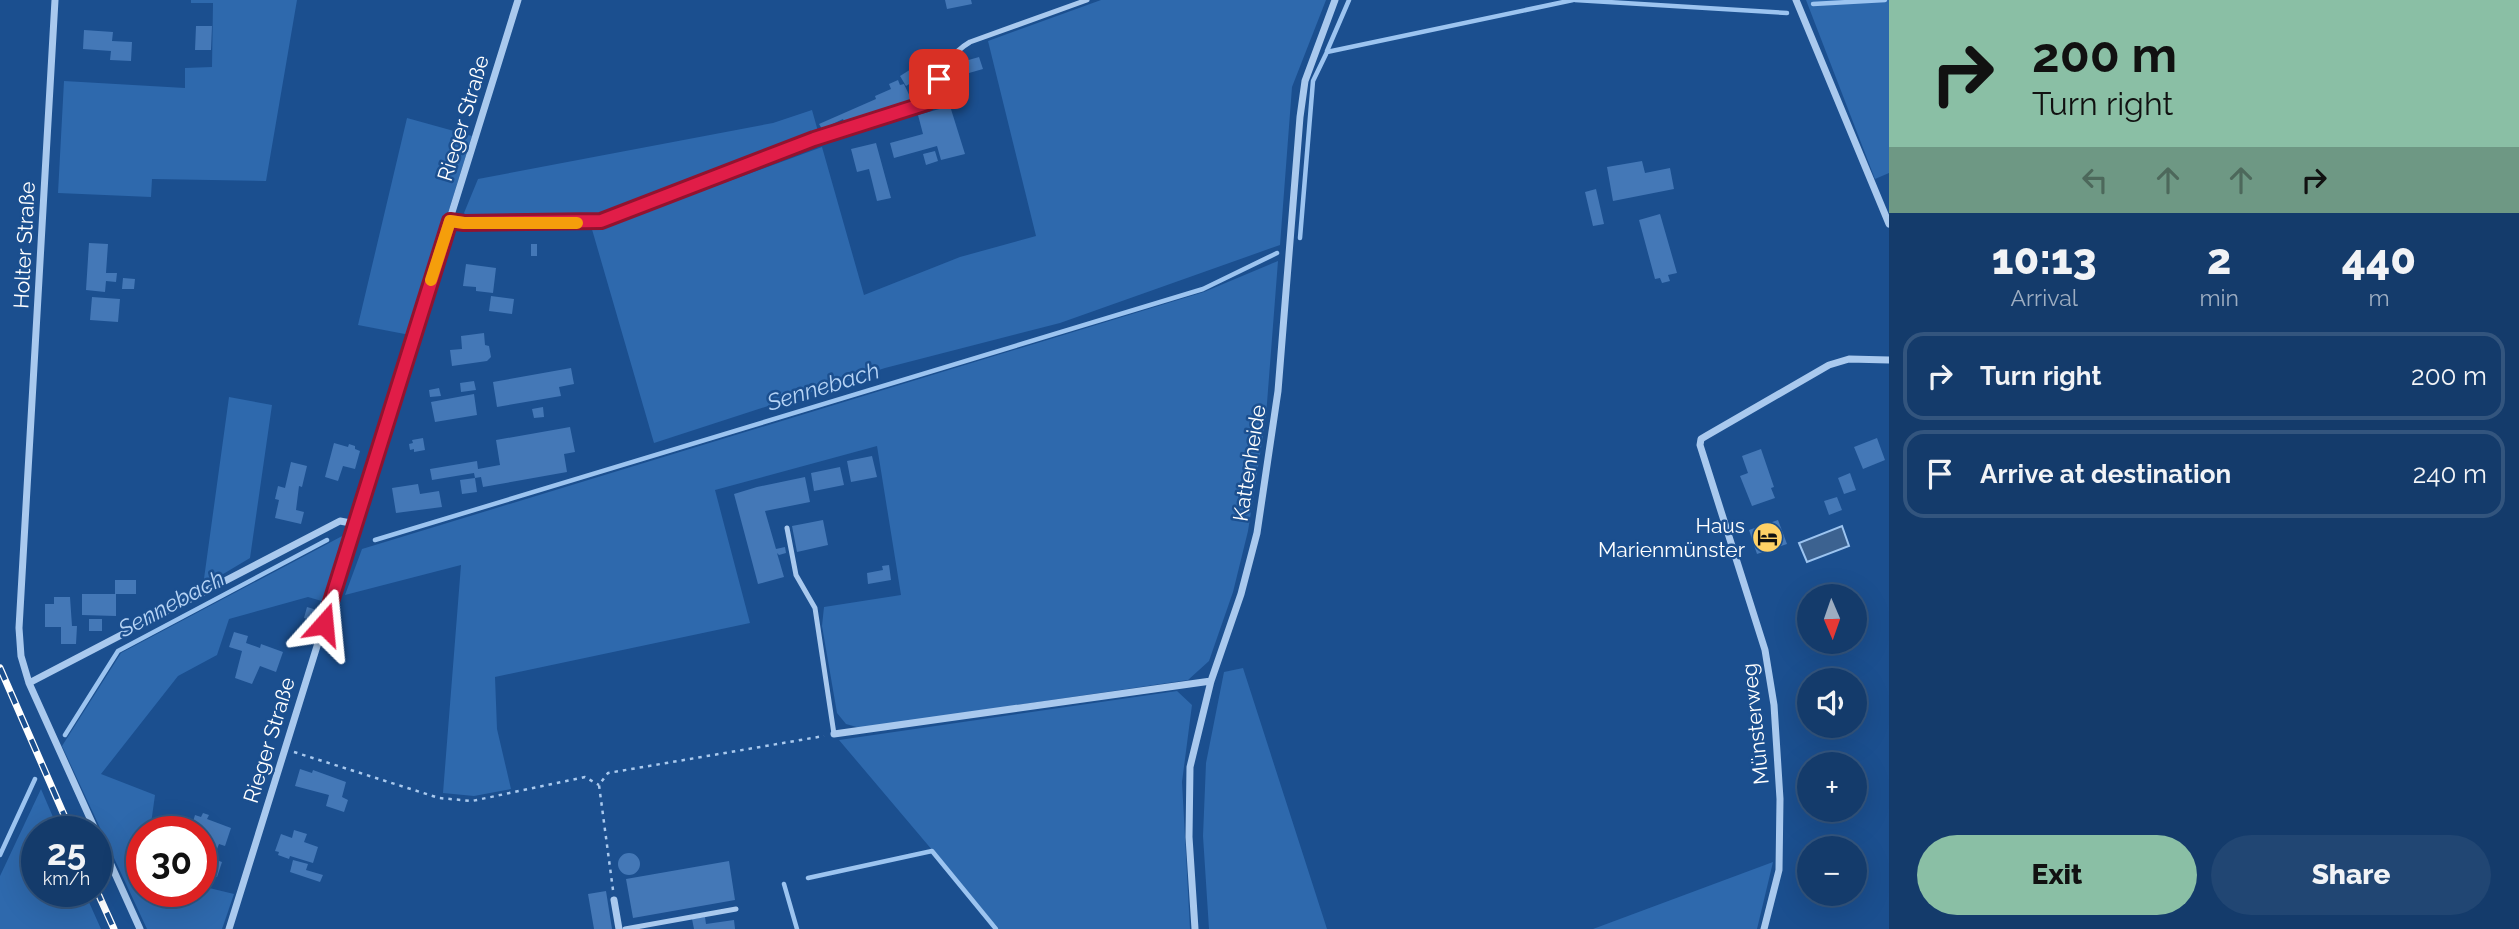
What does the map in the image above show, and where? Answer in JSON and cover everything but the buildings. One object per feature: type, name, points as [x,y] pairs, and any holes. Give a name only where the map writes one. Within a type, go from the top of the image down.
[{"type":"street","name":"Holter Straße","points":[[55,0],[19,628],[29,683],[140,929]]},
{"type":"street","name":"Rieger Straße","points":[[229,929],[519,0]]},
{"type":"street","name":"Kattenheide","points":[[1195,929],[1189,837],[1191,767],[1212,681],[1241,594],[1257,533],[1278,391],[1305,81],[1335,0]]},
{"type":"street","points":[[1796,0],[1889,224]]},
{"type":"street","name":"Münsterweg","points":[[1765,929],[1779,870],[1780,799],[1774,705],[1765,650],[1700,445],[1706,436],[1829,365],[1849,359],[1889,360]]},
{"type":"street","points":[[29,683],[340,521],[356,524]]},
{"type":"street","points":[[834,734],[1212,681]]},
{"type":"street","points":[[614,900],[620,929]]},
{"type":"lane","points":[[450,221],[601,221],[814,139],[927,103],[951,56],[958,49],[970,42],[1087,0]]},
{"type":"lane","points":[[787,528],[796,575],[815,608],[834,734]]},
{"type":"lane","points":[[625,929],[736,909]]},
{"type":"path","points":[[614,900],[599,785],[608,773],[834,734]]},
{"type":"path","points":[[285,749],[439,798],[472,801],[585,776],[599,785]]},
{"type":"shaded area","points":[[191,0],[297,0],[266,181],[152,179],[151,197],[58,193],[64,81],[185,88],[185,68],[212,67],[213,3],[191,3]]},
{"type":"shaded area","points":[[1101,0],[1326,0],[1292,87],[1280,245],[1060,323],[885,368],[654,443],[591,226],[606,226],[822,147],[864,295],[960,257],[1036,236],[988,41]]},
{"type":"shaded area","points":[[1806,0],[1889,0],[1889,173],[1875,179]]},
{"type":"shaded area","points":[[812,110],[819,135],[600,218],[468,218],[464,213],[478,179],[773,123]]},
{"type":"shaded area","points":[[407,118],[472,136],[410,335],[358,325]]},
{"type":"shaded area","points":[[1278,261],[1266,416],[1248,531],[1233,592],[1209,661],[1188,680],[860,728],[846,724],[837,713],[822,626],[824,607],[901,595],[877,446],[715,490],[750,623],[495,677],[497,729],[511,789],[474,796],[443,793],[461,565],[345,595],[362,549],[1204,292]]},
{"type":"shaded area","points":[[229,397],[272,405],[250,558],[203,586]]},
{"type":"shaded area","points":[[1842,526],[1849,546],[1807,562],[1799,543]]},
{"type":"shaded area","points":[[346,534],[325,602],[308,597],[229,619],[217,655],[178,676],[101,774],[155,795],[152,816],[126,816],[126,884],[112,854],[112,816],[95,816],[62,746],[121,653]]},
{"type":"shaded area","points":[[1243,668],[1327,929],[1209,929],[1203,836],[1206,763],[1224,672]]},
{"type":"shaded area","points":[[1177,691],[1192,705],[1182,782],[1190,929],[999,929],[839,740]]},
{"type":"shaded area","points":[[41,789],[53,816],[28,816]]},
{"type":"shaded area","points":[[21,831],[21,907],[91,907],[101,929],[0,929],[0,876]]},
{"type":"shaded area","points":[[1773,862],[1757,929],[1593,929]]},
{"type":"shaded area","points":[[217,890],[234,894],[222,929],[147,929],[137,907],[217,907]]},
{"type":"waterway","points":[[1327,51],[1349,0]]},
{"type":"waterway","name":"Sennebach","points":[[1300,238],[1313,81],[1327,52],[1573,0]]},
{"type":"waterway","name":"Sennebach","points":[[1575,0],[1787,13]]},
{"type":"waterway","name":"Sennebach","points":[[1813,4],[1885,0]]},
{"type":"waterway","name":"Sennebach","points":[[375,540],[1203,289],[1277,253]]},
{"type":"waterway","name":"Sennebach","points":[[65,735],[118,651],[327,540]]},
{"type":"waterway","name":"Sennebach","points":[[0,855],[35,779]]},
{"type":"waterway","points":[[808,878],[932,851],[996,929]]},
{"type":"waterway","points":[[784,884],[797,929]]},
{"type":"railway","points":[[0,668],[64,816]]},
{"type":"railway","points":[[104,907],[114,929]]},
{"type":"slow traffic","points":[[431,280],[450,221],[577,223]]},
{"type":"place","name":"Haus Marienmünster","points":[[1768,537]]},
{"type":"route","points":[[324,624],[450,221],[601,221],[814,139],[927,103],[939,79]]}]
